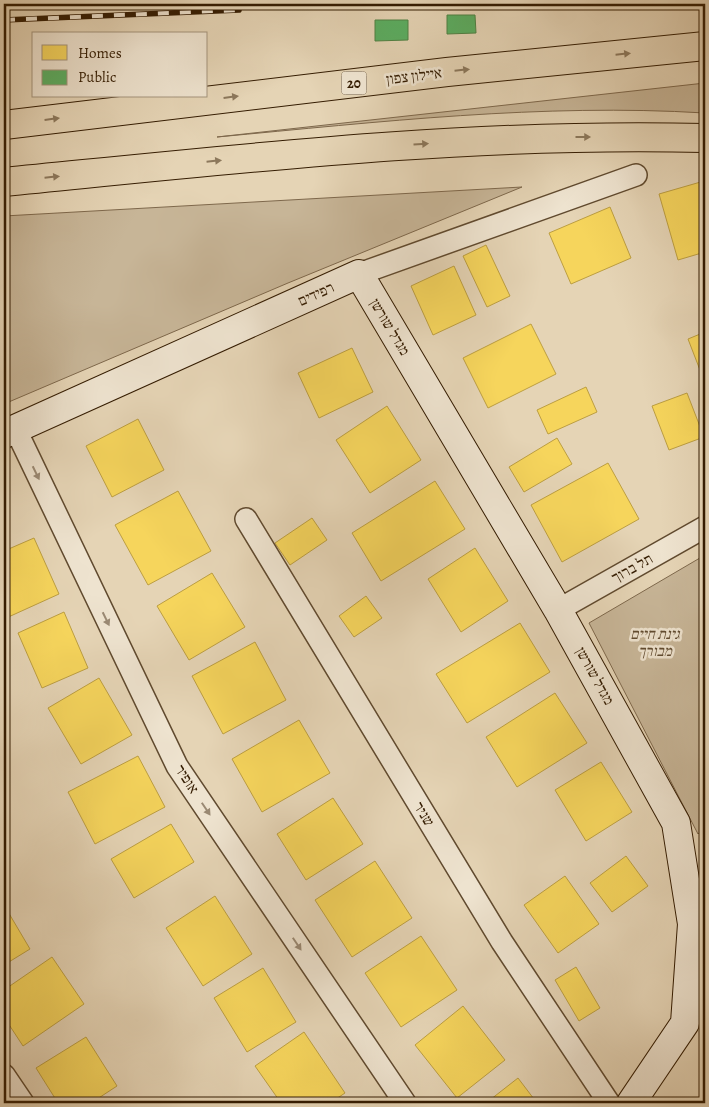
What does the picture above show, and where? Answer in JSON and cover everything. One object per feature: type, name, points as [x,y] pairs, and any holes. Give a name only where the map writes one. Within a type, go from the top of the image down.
[{"type":"highway","name":"איילון צפון","points":[[4,126],[447,72],[705,46]]},
{"type":"highway","points":[[4,182],[333,150],[428,143],[558,137],[705,138]]},
{"type":"street","name":"רפידים","points":[[10,431],[359,274],[636,175]]},
{"type":"street","name":"מגדל שורשן","points":[[359,274],[558,610],[676,823],[692,924],[685,1023],[631,1103]]},
{"type":"street","name":"אופיר","points":[[10,431],[177,766],[405,1103]]},
{"type":"street","name":"שניר","points":[[246,520],[502,942],[609,1103]]},
{"type":"street","name":"תל ברוך","points":[[558,610],[705,527]]},
{"type":"street","points":[[4,1075],[23,1103]]},
{"type":"green space","points":[[705,83],[705,113],[583,110],[522,112],[400,120],[217,137]]},
{"type":"green space","points":[[522,187],[288,283],[4,404],[4,216]]},
{"type":"green space","name":"גינת חיים מבורך","points":[[705,555],[705,827],[698,834],[589,623]]},
{"type":"building: Homes","points":[[704,181],[705,252],[678,260],[659,194]]},
{"type":"building: Homes","points":[[610,207],[631,258],[571,284],[549,233]]},
{"type":"building: Homes","points":[[486,245],[510,296],[487,307],[463,256]]},
{"type":"building: Homes","points":[[454,266],[476,315],[433,335],[411,286]]},
{"type":"building: Homes","points":[[531,324],[556,374],[488,408],[463,358]]},
{"type":"building: Homes","points":[[705,332],[705,383],[688,339]]},
{"type":"building: Homes","points":[[352,348],[373,392],[319,418],[298,373]]},
{"type":"building: Homes","points":[[586,387],[597,412],[548,434],[537,410]]},
{"type":"building: Homes","points":[[687,393],[704,437],[669,450],[652,406]]},
{"type":"building: Homes","points":[[387,406],[421,460],[370,493],[336,440]]},
{"type":"building: Homes","points":[[138,419],[164,470],[112,497],[86,446]]},
{"type":"building: Homes","points":[[557,438],[572,464],[524,492],[509,467]]},
{"type":"building: Homes","points":[[608,463],[639,519],[562,562],[531,505]]},
{"type":"building: Homes","points":[[435,481],[465,529],[381,581],[352,533]]},
{"type":"building: Homes","points":[[178,491],[211,551],[148,585],[115,525]]},
{"type":"building: Homes","points":[[312,518],[327,540],[290,565],[275,543]]},
{"type":"building: Homes","points":[[34,538],[59,594],[4,619],[4,551]]},
{"type":"building: Homes","points":[[475,548],[508,601],[461,632],[428,579]]},
{"type":"building: Homes","points":[[212,573],[245,627],[189,660],[157,606]]},
{"type":"building: Homes","points":[[366,596],[382,618],[354,637],[339,616]]},
{"type":"building: Homes","points":[[64,612],[88,668],[42,688],[18,633]]},
{"type":"building: Homes","points":[[520,623],[550,672],[467,723],[436,674]]},
{"type":"building: Homes","points":[[255,642],[286,700],[223,734],[192,676]]},
{"type":"building: Homes","points":[[99,678],[132,735],[81,764],[48,708]]},
{"type":"building: Homes","points":[[555,693],[587,743],[517,787],[486,737]]},
{"type":"building: Homes","points":[[299,720],[330,773],[262,812],[232,759]]},
{"type":"building: Homes","points":[[138,756],[165,807],[95,844],[68,792]]},
{"type":"building: Homes","points":[[601,762],[632,812],[586,841],[555,790]]},
{"type":"building: Homes","points":[[333,798],[363,844],[306,880],[277,834]]},
{"type":"building: Homes","points":[[171,824],[194,862],[134,898],[111,859]]},
{"type":"building: Homes","points":[[626,856],[648,886],[612,912],[590,883]]},
{"type":"building: Homes","points":[[375,861],[412,918],[352,957],[315,900]]},
{"type":"building: Homes","points":[[565,876],[599,924],[558,953],[524,905]]},
{"type":"building: Homes","points":[[215,896],[252,954],[203,986],[166,928]]},
{"type":"building: Homes","points":[[4,905],[30,949],[4,965]]},
{"type":"building: Homes","points":[[421,936],[457,990],[401,1027],[365,973]]},
{"type":"building: Homes","points":[[52,957],[84,1004],[23,1046],[4,1017],[4,990]]},
{"type":"building: Homes","points":[[576,967],[600,1008],[579,1021],[555,980]]},
{"type":"building: Homes","points":[[263,968],[296,1022],[247,1052],[214,998]]},
{"type":"building: Homes","points":[[463,1006],[505,1060],[457,1098],[415,1045]]},
{"type":"building: Homes","points":[[304,1032],[345,1093],[330,1103],[281,1103],[255,1066]]},
{"type":"building: Homes","points":[[86,1037],[117,1086],[91,1103],[58,1103],[36,1068]]},
{"type":"building: Homes","points":[[518,1078],[537,1103],[486,1103]]},
{"type":"building: Public","points":[[447,15],[475,15],[476,33],[447,34]]},
{"type":"building: Public","points":[[375,20],[408,20],[408,40],[375,41]]},
{"type":"railway","points":[[4,7],[27,4]]},
{"type":"railway","points":[[4,20],[239,10]]}]
